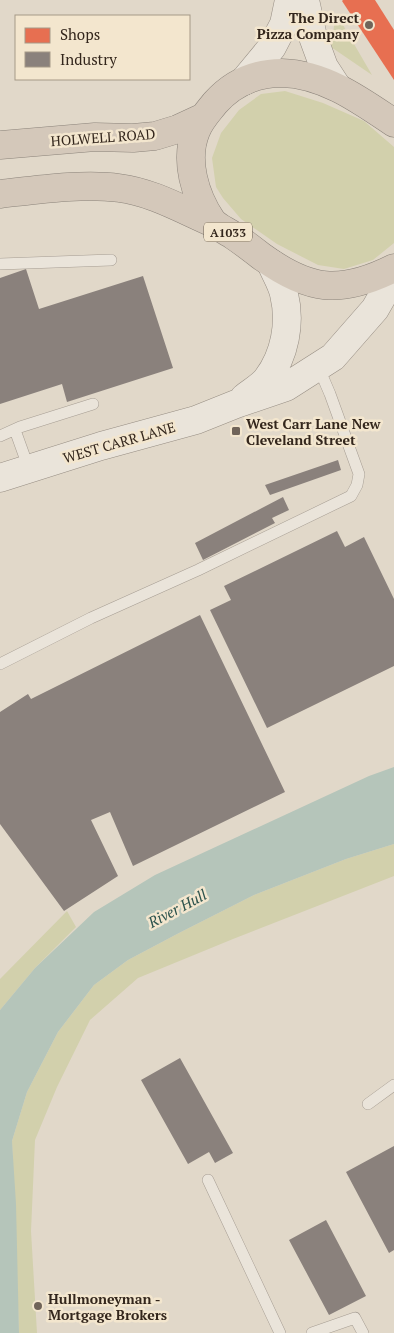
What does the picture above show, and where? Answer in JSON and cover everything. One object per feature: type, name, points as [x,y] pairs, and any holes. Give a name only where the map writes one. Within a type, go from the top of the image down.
[{"type":"highway","name":"A1033","points":[[213,223],[194,184],[192,146],[195,132],[204,117],[226,92],[244,81],[263,74],[302,75],[337,87],[394,123]]},
{"type":"highway","name":"HOLWELL ROAD","points":[[0,145],[95,137],[133,138],[155,136],[178,129],[204,117]]},
{"type":"highway","name":"A1033","points":[[0,194],[86,187],[119,188],[148,194],[213,223],[271,263],[301,279],[315,284],[335,287],[352,284],[375,278],[394,268]]},
{"type":"street","points":[[244,81],[272,46],[284,24],[289,0]]},
{"type":"street","points":[[306,0],[313,37],[324,67],[337,87]]},
{"type":"street","name":"WEST CARR LANE","points":[[236,404],[266,380],[276,364],[286,338],[287,316],[284,294],[271,263]]},
{"type":"street","name":"WEST CARR LANE","points":[[0,478],[101,446],[196,420],[286,387],[333,357],[375,309],[394,276]]},
{"type":"lane","points":[[0,264],[111,260]]},
{"type":"lane","points":[[0,664],[91,618],[198,570],[351,496],[357,485],[359,474],[318,366]]},
{"type":"lane","points":[[0,436],[93,404]]},
{"type":"lane","points":[[15,430],[29,469]]},
{"type":"lane","points":[[368,1104],[394,1085]]},
{"type":"lane","points":[[208,1180],[280,1333]]},
{"type":"lane","points":[[312,1333],[355,1318],[363,1333]]},
{"type":"shaded area","points":[[336,13],[372,75],[331,47]]},
{"type":"shaded area","points":[[285,91],[323,103],[364,121],[394,147],[394,243],[373,260],[344,269],[318,265],[277,244],[241,219],[216,187],[212,158],[221,133],[239,110],[261,94]]},
{"type":"shaded area","points":[[394,844],[394,876],[138,978],[90,1020],[57,1087],[35,1140],[31,1231],[37,1333],[19,1333],[12,1141],[27,1092],[58,1032],[94,985],[128,960],[254,895],[346,859]]},
{"type":"shaded area","points":[[67,911],[76,927],[35,968],[0,1010],[0,979]]},
{"type":"water","name":"River Hull","points":[[394,767],[394,844],[346,859],[254,895],[128,960],[94,985],[58,1032],[27,1092],[12,1141],[16,1204],[19,1333],[0,1333],[0,1010],[35,968],[94,912],[155,875],[369,776]]},
{"type":"building: Shops","points":[[375,0],[394,30],[394,80],[342,1]]},
{"type":"building: Industry","points":[[26,269],[39,309],[143,276],[173,368],[67,402],[62,384],[0,404],[0,278]]},
{"type":"building: Industry","points":[[338,460],[341,470],[270,495],[265,485]]},
{"type":"building: Industry","points":[[283,497],[289,510],[272,518],[275,523],[203,560],[195,543]]},
{"type":"building: Industry","points":[[337,531],[345,547],[364,537],[394,599],[394,666],[267,728],[210,610],[231,600],[224,586]]},
{"type":"building: Industry","points":[[200,615],[285,792],[133,866],[110,812],[91,820],[118,876],[64,911],[0,824],[0,712],[28,694],[31,699]]},
{"type":"building: Industry","points":[[180,1058],[233,1153],[215,1163],[209,1152],[188,1164],[141,1080]]},
{"type":"building: Industry","points":[[394,1146],[394,1250],[389,1253],[346,1172]]},
{"type":"building: Industry","points":[[326,1220],[366,1296],[329,1315],[289,1240]]},
{"type":"place","name":"The Direct Pizza Company","points":[[369,25]]},
{"type":"place","name":"West Carr Lane New Cleveland Street","points":[[236,431]]},
{"type":"place","name":"Hullmoneyman - Mortgage Brokers","points":[[38,1306]]}]
